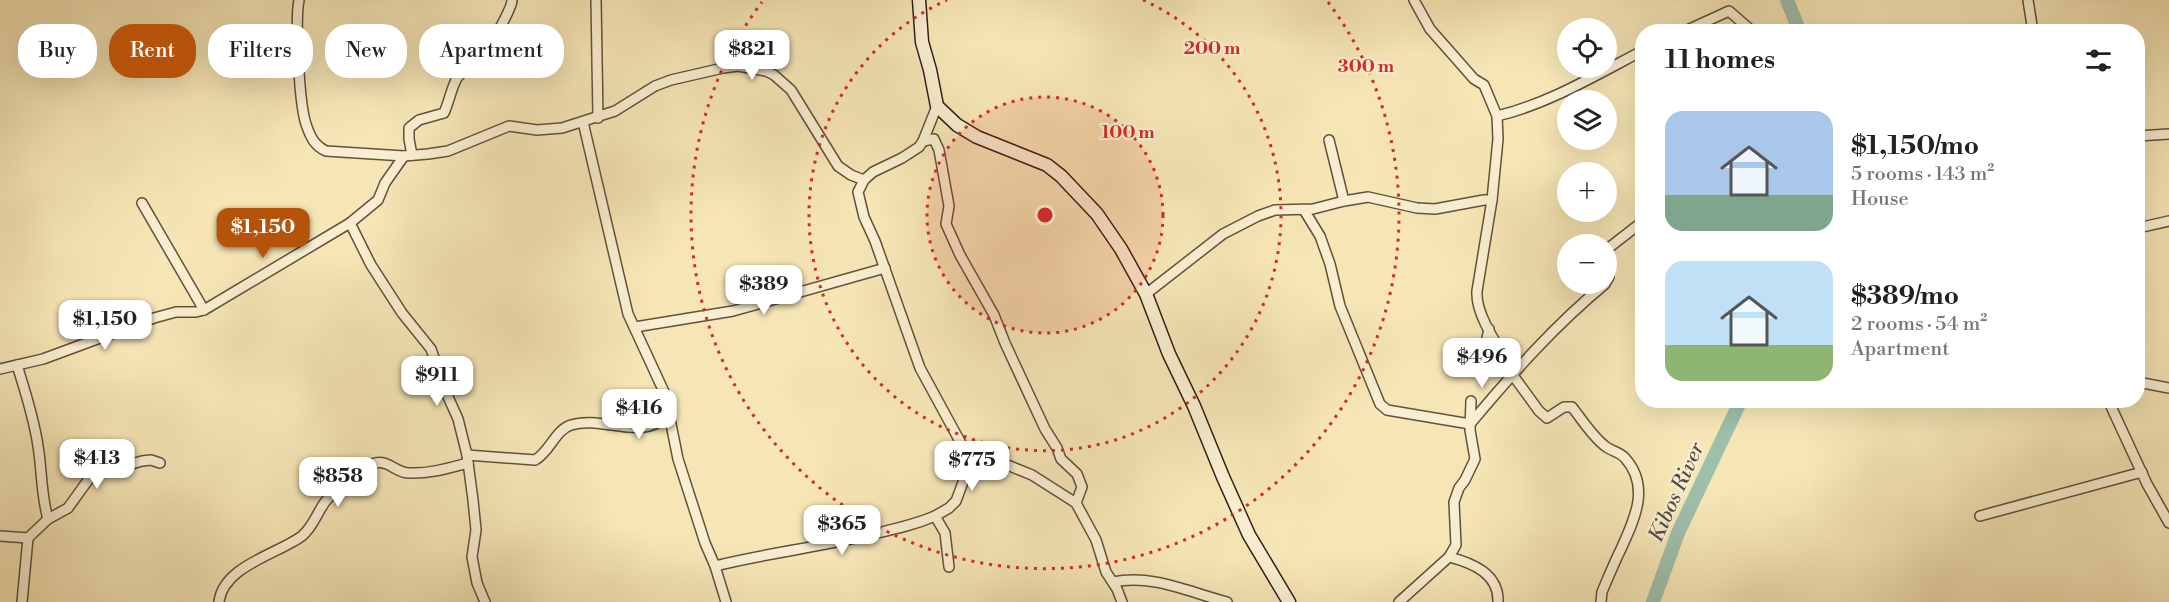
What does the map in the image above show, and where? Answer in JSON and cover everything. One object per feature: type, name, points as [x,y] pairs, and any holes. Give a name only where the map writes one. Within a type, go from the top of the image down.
[{"type":"main road","points":[[919,0],[922,42],[930,70],[936,106],[957,125],[977,137],[1047,165],[1061,176],[1097,214],[1121,249],[1146,294],[1169,354],[1194,406],[1249,535],[1289,602]]},
{"type":"street","points":[[299,0],[298,33],[302,102],[306,125],[316,146],[326,152],[408,156],[448,151],[509,126],[537,130],[562,128],[615,111],[655,86],[671,80],[738,66],[758,69],[774,75],[790,90],[838,166],[864,180]]},
{"type":"street","points":[[0,369],[43,359],[154,318],[176,312],[204,310],[350,223],[378,200],[385,183],[408,156],[409,128],[419,120],[444,113],[456,80],[465,70],[480,61],[506,19],[512,7],[512,0]]},
{"type":"street","points":[[596,0],[598,118]]},
{"type":"street","points":[[1414,0],[1430,29],[1467,71],[1484,85],[1497,116],[1492,200],[1476,298],[1478,308],[1513,373],[1539,411],[1547,418],[1564,407],[1572,407],[1596,438],[1607,448],[1626,459],[1635,475],[1639,488],[1639,504],[1602,592],[1601,602]]},
{"type":"street","points":[[2028,0],[2032,24]]},
{"type":"street","points":[[1700,24],[1728,11],[1743,24]]},
{"type":"street","points":[[1497,116],[1518,111],[1542,101],[1635,54]]},
{"type":"street","points":[[715,566],[914,526],[949,508],[956,501],[969,466],[963,447],[920,368],[858,192],[864,180],[873,172],[910,154],[923,141],[936,106]]},
{"type":"street","points":[[583,122],[628,314],[666,398],[678,459],[726,602]]},
{"type":"street","points":[[2145,136],[2169,134]]},
{"type":"street","points":[[923,141],[934,139],[939,150],[949,206],[946,224],[986,297],[1045,429],[1061,459],[1077,474],[1082,487],[1076,503]]},
{"type":"street","points":[[1329,140],[1344,201]]},
{"type":"street","points":[[1146,294],[1203,248],[1238,225],[1275,210],[1304,210],[1368,197],[1380,198],[1399,205],[1435,208],[1492,200]]},
{"type":"street","points":[[142,203],[204,310]]},
{"type":"street","points":[[1304,210],[1320,236],[1330,264],[1340,306],[1380,404],[1387,410],[1470,424]]},
{"type":"street","points":[[2145,226],[2169,221]]},
{"type":"street","points":[[350,223],[370,264],[402,313],[431,349],[444,390],[458,419],[467,459],[476,530],[472,557],[477,583],[485,602]]},
{"type":"street","points":[[1617,241],[1635,227]]},
{"type":"street","points":[[635,327],[734,311],[885,268]]},
{"type":"street","points":[[1470,424],[1513,373],[1558,326],[1594,294]]},
{"type":"street","points":[[1482,376],[1483,355],[1489,329]]},
{"type":"street","points":[[17,365],[39,448],[40,480],[48,519]]},
{"type":"street","points":[[2145,383],[2169,388]]},
{"type":"street","points":[[219,602],[229,582],[249,564],[299,539],[307,532],[326,501],[365,468],[383,463],[406,473],[418,473],[440,471],[467,459],[535,460],[549,448],[564,428],[573,424],[586,422],[645,427],[654,425],[659,422],[664,411],[666,398]]},
{"type":"street","points":[[1399,602],[1449,557],[1456,545],[1454,502],[1475,459],[1470,438],[1471,401]]},
{"type":"street","points":[[2112,408],[2169,523]]},
{"type":"street","points":[[963,447],[1032,475],[1076,503],[1095,540],[1106,572],[1122,602]]},
{"type":"street","points":[[22,602],[28,538],[48,519],[68,508],[91,476],[142,461],[151,460],[160,463]]},
{"type":"street","points":[[1980,516],[2142,472]]},
{"type":"street","points":[[935,516],[945,533],[949,567]]},
{"type":"street","points":[[0,536],[28,538]]},
{"type":"street","points":[[1449,557],[1470,562],[1479,567],[1496,586],[1498,602]]},
{"type":"street","points":[[1113,582],[1130,579],[1146,580],[1227,602]]},
{"type":"waterway","name":"Kibos River","points":[[1787,0],[1797,24]]},
{"type":"waterway","name":"Kibos River","points":[[1653,602],[1678,533],[1737,408]]}]
